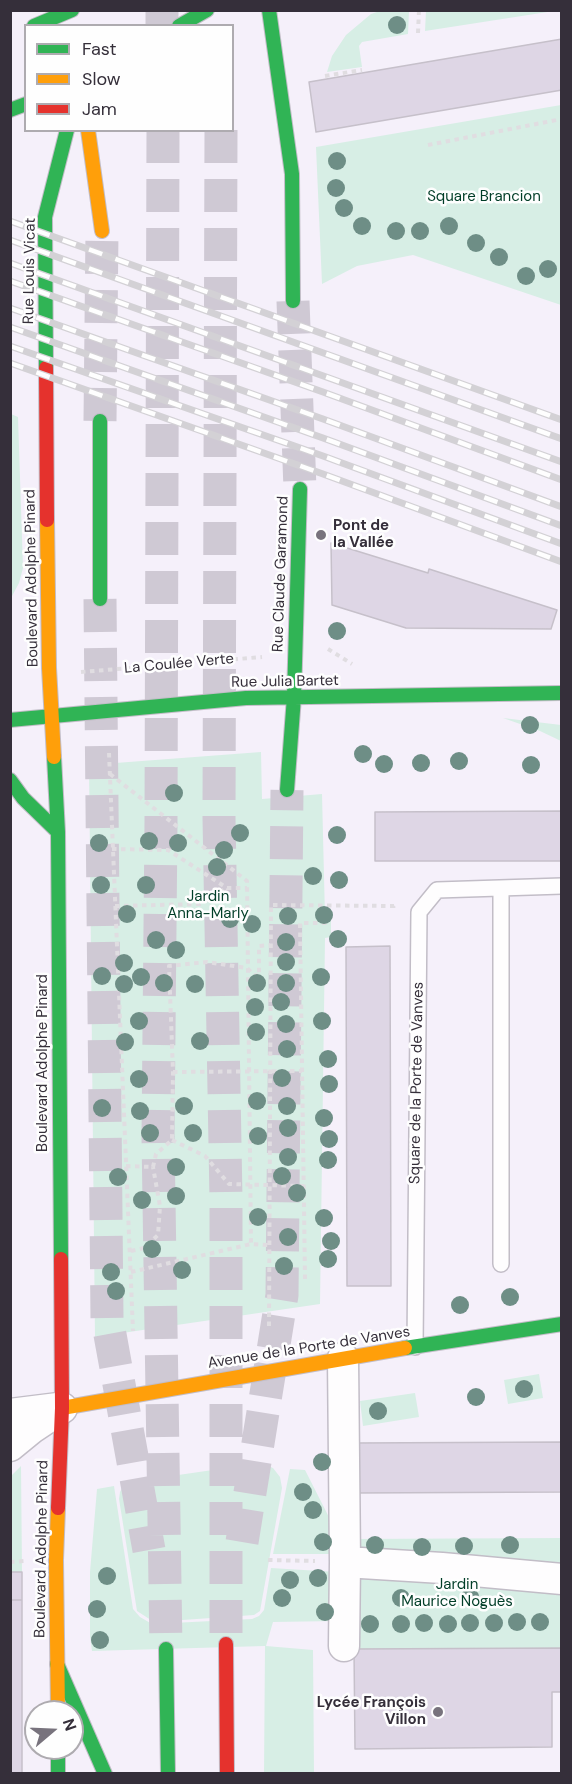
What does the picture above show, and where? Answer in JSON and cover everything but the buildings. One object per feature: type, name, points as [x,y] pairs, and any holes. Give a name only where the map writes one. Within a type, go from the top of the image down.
[{"type":"main road","points":[[182,24],[207,10]]},
{"type":"main road","points":[[269,10],[292,174],[293,302]]},
{"type":"main road","points":[[41,24],[79,13]]},
{"type":"main road","points":[[10,111],[24,105]]},
{"type":"main road","name":"Rue Louis Vicat","points":[[46,415],[45,217],[66,132]]},
{"type":"main road","points":[[88,132],[102,231]]},
{"type":"main road","name":"Boulevard Adolphe Pinard","points":[[46,415],[49,668],[58,832],[62,1408],[56,1560],[58,1700]]},
{"type":"main road","points":[[100,421],[100,599]]},
{"type":"main road","name":"Rue Claude Garamond","points":[[287,790],[294,697],[300,489]]},
{"type":"main road","name":"Rue Julia Bartet","points":[[10,720],[52,718],[246,698],[561,693]]},
{"type":"main road","points":[[10,780],[23,798],[58,832]]},
{"type":"main road","name":"Avenue de la Porte de Vanves","points":[[62,1408],[343,1358],[561,1324]]},
{"type":"main road","points":[[226,1644],[227,1773]]},
{"type":"main road","points":[[166,1649],[168,1773]]},
{"type":"main road","points":[[57,1664],[105,1773]]},
{"type":"street","points":[[343,1358],[344,1646]]},
{"type":"street","points":[[10,1414],[62,1408]]},
{"type":"street","points":[[10,1446],[62,1408]]},
{"type":"street","points":[[345,1562],[561,1579]]},
{"type":"lane","name":"Square de la Porte de Vanves","points":[[415,1347],[419,912],[437,890],[561,886]]},
{"type":"lane","points":[[501,888],[501,1264]]},
{"type":"path","points":[[418,33],[419,10]]},
{"type":"path","points":[[325,76],[362,70]]},
{"type":"path","points":[[428,145],[561,119]]},
{"type":"path","points":[[323,648],[329,649],[354,665]]},
{"type":"path","name":"La Coulée Verte","points":[[79,673],[271,657]]},
{"type":"path","points":[[109,753],[133,1331]]},
{"type":"path","points":[[110,774],[247,881],[250,1244]]},
{"type":"path","points":[[112,849],[168,850],[227,888]]},
{"type":"path","points":[[114,906],[200,904],[227,888],[247,888]]},
{"type":"path","points":[[269,1326],[271,905],[325,906]]},
{"type":"path","points":[[305,1279],[300,923],[327,923]]},
{"type":"path","points":[[130,1251],[144,1248],[158,1235],[160,1206],[153,1167],[156,1155],[172,1140],[173,1072],[169,966],[207,962],[248,968],[254,975],[259,976],[259,946],[270,945]]},
{"type":"path","points":[[173,1072],[302,1071]]},
{"type":"path","points":[[172,1140],[206,1156],[229,1184],[304,1186]]},
{"type":"path","points":[[126,1166],[153,1167]]},
{"type":"path","points":[[131,1272],[250,1244],[269,1245]]},
{"type":"path","points":[[268,1560],[345,1562]]},
{"type":"green space","points":[[426,10],[554,11],[425,31]]},
{"type":"green space","points":[[380,11],[409,11],[408,34],[362,42],[359,46],[362,67],[327,72],[332,56],[346,35],[371,14]]},
{"type":"green space","name":"Square Brancion","points":[[561,105],[561,305],[413,255],[357,266],[322,284],[316,147]]},
{"type":"green space","points":[[11,414],[18,417],[23,568],[19,583],[11,598]]},
{"type":"green space","points":[[503,718],[561,725],[561,741],[540,731]]},
{"type":"green space","name":"Jardin Anna-Marly","points":[[261,752],[262,799],[322,794],[325,917],[331,917],[331,937],[325,938],[320,1304],[95,1337],[89,765]]},
{"type":"green space","points":[[539,1374],[543,1398],[508,1404],[504,1380]]},
{"type":"green space","points":[[415,1393],[419,1417],[363,1426],[360,1401]]},
{"type":"green space","points":[[261,1463],[273,1468],[280,1477],[282,1488],[260,1611],[254,1615],[154,1622],[137,1611],[119,1499],[123,1486],[130,1482]]},
{"type":"green space","points":[[21,1466],[22,1572],[11,1572],[11,1476]]},
{"type":"green space","points":[[290,1469],[305,1470],[337,1533],[336,1554],[273,1554]]},
{"type":"green space","points":[[114,1486],[133,1609],[140,1617],[152,1624],[252,1619],[264,1610],[271,1568],[336,1572],[336,1621],[273,1622],[266,1646],[313,1650],[314,1773],[264,1773],[265,1646],[92,1651],[90,1572],[97,1489]]},
{"type":"green space","name":"Jardin Maurice Noguès","points":[[561,1538],[561,1648],[354,1650],[353,1539]]},
{"type":"tunnel","points":[[162,10],[162,24]]},
{"type":"tunnel","points":[[163,132],[158,1137],[166,1649]]},
{"type":"tunnel","points":[[221,132],[219,817],[226,1199],[226,1644]]},
{"type":"tunnel","points":[[100,421],[102,231]]},
{"type":"tunnel","points":[[293,301],[300,489]]},
{"type":"tunnel","points":[[100,599],[107,1318],[149,1550]]},
{"type":"tunnel","points":[[242,1542],[282,1295],[287,790]]},
{"type":"railway","points":[[10,221],[562,420]]},
{"type":"railway","points":[[10,240],[562,439]]},
{"type":"railway","points":[[10,263],[562,462]]},
{"type":"railway","points":[[10,281],[562,480]]},
{"type":"railway","points":[[10,308],[562,507]]},
{"type":"railway","points":[[10,327],[562,526]]},
{"type":"railway","points":[[10,346],[323,456],[562,544]]},
{"type":"railway","points":[[10,363],[562,562]]},
{"type":"traffic: fast","points":[[39,24],[72,10]]},
{"type":"traffic: fast","points":[[182,24],[207,10]]},
{"type":"traffic: fast","points":[[269,10],[292,174],[293,301]]},
{"type":"traffic: fast","points":[[10,110],[24,105]]},
{"type":"traffic: fast","points":[[46,368],[45,217],[66,132]]},
{"type":"traffic: fast","points":[[100,421],[100,599]]},
{"type":"traffic: fast","points":[[294,697],[300,489]]},
{"type":"traffic: fast","points":[[10,720],[246,698],[562,693]]},
{"type":"traffic: fast","points":[[287,790],[294,697]]},
{"type":"traffic: fast","points":[[54,757],[58,832],[61,1259]]},
{"type":"traffic: fast","points":[[10,780],[23,798],[58,832]]},
{"type":"traffic: fast","points":[[405,1348],[562,1324]]},
{"type":"traffic: fast","points":[[166,1649],[168,1774]]},
{"type":"traffic: fast","points":[[57,1664],[105,1774]]},
{"type":"traffic: fast","points":[[58,1760],[58,1774]]},
{"type":"traffic: slow","points":[[88,132],[102,231]]},
{"type":"traffic: slow","points":[[47,520],[49,668],[54,757]]},
{"type":"traffic: slow","points":[[62,1408],[405,1348]]},
{"type":"traffic: slow","points":[[58,1508],[56,1560],[58,1700]]},
{"type":"traffic: jam","points":[[46,368],[47,520]]},
{"type":"traffic: jam","points":[[58,1508],[62,1408],[61,1259]]},
{"type":"traffic: jam","points":[[226,1644],[227,1774]]},
{"type":"place","name":"Pont de la Vallée","points":[[321,535]]},
{"type":"place","name":"Lycée François Villon","points":[[438,1712]]}]
